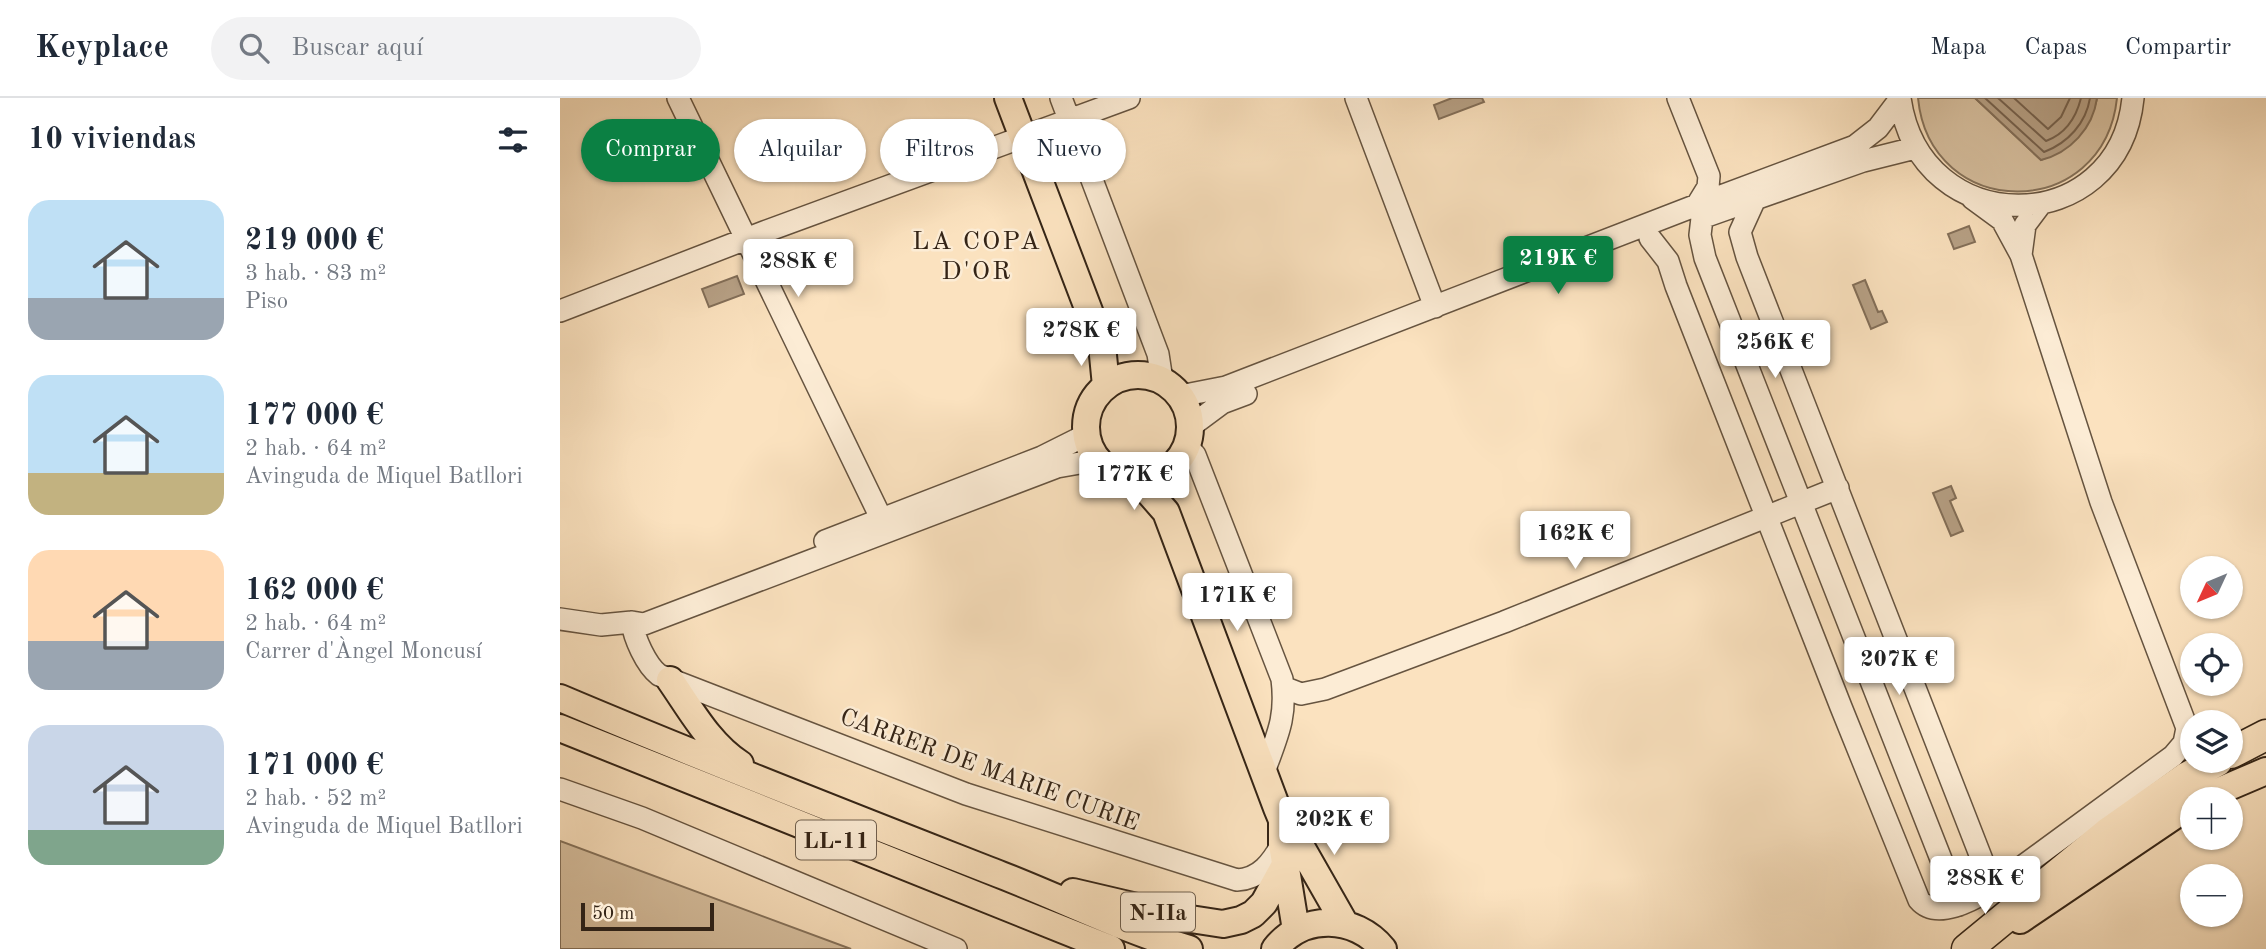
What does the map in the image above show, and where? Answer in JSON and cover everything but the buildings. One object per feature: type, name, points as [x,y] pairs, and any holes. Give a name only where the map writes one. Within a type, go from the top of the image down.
[{"type":"highway","points":[[2243,747],[2266,735]]},
{"type":"highway","points":[[1969,949],[2109,833],[2195,773]]},
{"type":"main road","points":[[1008,98],[1016,119]]},
{"type":"main road","points":[[1041,182],[1116,381]]},
{"type":"main road","points":[[1148,375],[1171,388],[1189,415],[1189,436],[1180,459],[1160,475],[1138,480],[1115,475],[1097,460],[1090,448],[1086,435],[1086,419],[1091,403],[1116,381],[1148,375]]},
{"type":"main road","points":[[1166,512],[1170,469]]},
{"type":"main road","points":[[1138,480],[1166,512],[1264,772],[1283,842],[1296,930]]},
{"type":"main road","points":[[670,680],[708,734],[729,757],[787,790]]},
{"type":"main road","name":"LL-11","points":[[560,698],[1003,875],[1150,937],[1189,949]]},
{"type":"main road","name":"LL-11","points":[[560,728],[1111,949]]},
{"type":"main road","points":[[2228,787],[2266,771]]},
{"type":"main road","points":[[1969,949],[2067,889],[2180,812]]},
{"type":"main road","points":[[1283,842],[1292,831],[1345,924]]},
{"type":"main road","name":"N-IIa","points":[[1003,875],[1184,918],[1223,924],[1253,914],[1264,903],[1283,842]]},
{"type":"main road","points":[[1275,949],[1296,930],[1320,923],[1345,924],[1371,937],[1383,949]]},
{"type":"street","points":[[678,98],[881,518]]},
{"type":"street","points":[[1061,98],[1069,119]]},
{"type":"street","points":[[1075,119],[1129,98]]},
{"type":"street","points":[[1356,98],[1435,307]]},
{"type":"street","points":[[1678,98],[1709,176],[1699,211],[1705,258],[1959,905]]},
{"type":"street","points":[[1972,198],[2006,206],[2040,205],[2075,192],[2104,168],[2124,137],[2133,98]]},
{"type":"street","points":[[1093,182],[1171,388],[1226,387],[1699,211],[1855,146],[1878,128],[1900,99]]},
{"type":"street","points":[[1650,238],[1668,261],[1919,900],[1924,906],[1932,908],[1969,901],[1993,887],[2173,756],[2184,743],[2187,727],[2101,502],[2021,255],[2002,220],[1939,177],[1915,148],[1905,124],[1900,99]]},
{"type":"street","points":[[560,311],[1012,142]]},
{"type":"street","points":[[1264,772],[1283,719],[1282,679],[1189,436],[1222,403],[1650,238],[1699,211],[1755,199],[1863,160],[1915,148]]},
{"type":"street","points":[[1755,199],[1740,232],[1993,887]]},
{"type":"street","points":[[2021,255],[2025,225],[2040,205]]},
{"type":"street","points":[[670,680],[651,668],[634,635],[640,622],[640,613],[1042,457],[1086,435]]},
{"type":"street","points":[[560,619],[601,625],[640,622],[1057,467],[1097,460]]},
{"type":"street","points":[[1283,687],[1301,694],[1325,689],[1504,622],[1838,488]]},
{"type":"street","name":"CARRER DE MARIE CURIE","points":[[670,680],[966,793],[1230,878],[1245,880],[1257,874],[1269,865],[1283,842]]},
{"type":"street","points":[[1283,719],[1298,705],[1325,689]]},
{"type":"street","points":[[560,789],[642,818],[952,948]]},
{"type":"shaded area","points":[[1918,98],[1975,98],[2041,160],[2075,140],[2089,120],[2097,98],[2117,98],[2105,139],[2082,168],[2051,186],[2017,191],[1983,185],[1952,168],[1929,139]]},
{"type":"shaded area","points":[[560,841],[851,949],[560,949]]},
{"type":"water","points":[[1452,98],[1482,98],[1484,102],[1439,119],[1434,105]]},
{"type":"water","points":[[1975,98],[2097,98],[2091,119],[2078,138],[2061,152],[2041,160]]},
{"type":"water","points":[[1969,226],[1975,242],[1954,249],[1948,234]]},
{"type":"water","points":[[737,276],[744,294],[709,307],[702,289]]},
{"type":"water","points":[[1865,280],[1878,312],[1882,311],[1887,322],[1871,329],[1853,285]]},
{"type":"water","points":[[1951,486],[1956,498],[1950,501],[1963,531],[1951,536],[1933,493]]},
{"type":"district","name":"LA COPA D'OR","points":[[977,255]]}]
